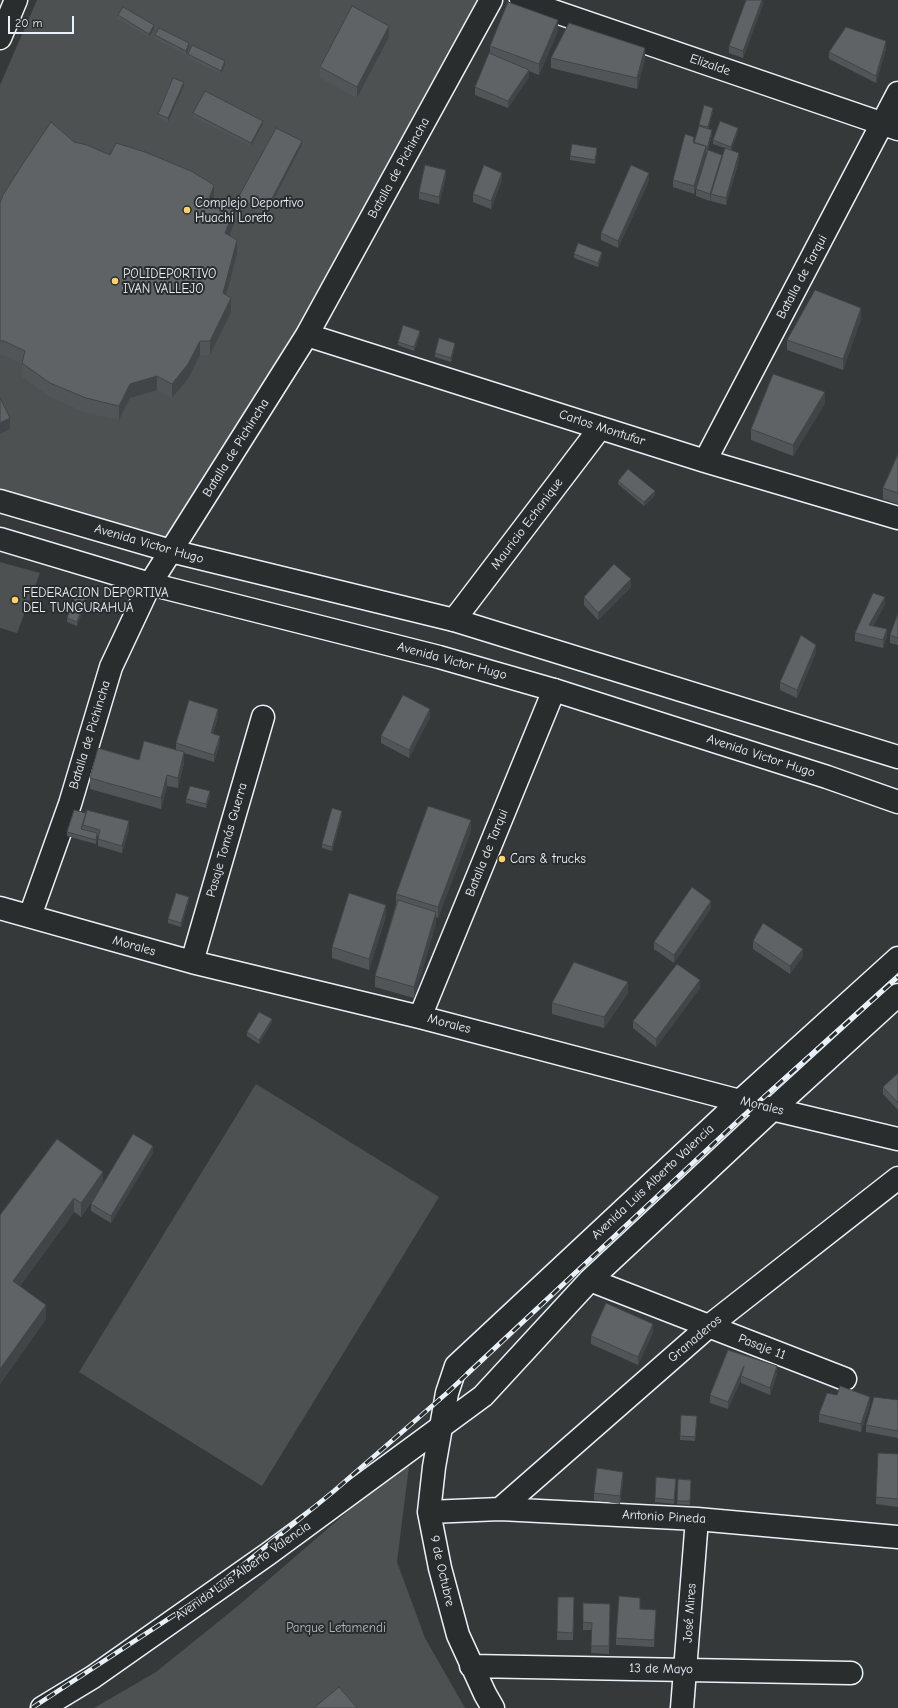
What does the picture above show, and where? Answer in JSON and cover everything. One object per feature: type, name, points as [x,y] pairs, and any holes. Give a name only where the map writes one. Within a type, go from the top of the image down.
[{"type":"street","points":[[0,38],[16,0]]},
{"type":"street","name":"Batalla de Pichincha","points":[[30,916],[70,804],[111,667],[150,584],[306,335],[491,0]]},
{"type":"street","name":"Elizalde","points":[[521,0],[890,126]]},
{"type":"street","name":"Batalla de Tarqui","points":[[705,461],[890,126],[898,93]]},
{"type":"street","name":"Carlos Montufar","points":[[306,335],[705,461],[898,518]]},
{"type":"street","name":"Mauricio Echanique","points":[[454,620],[600,428]]},
{"type":"street","name":"Avenida Victor Hugo","points":[[0,501],[171,551],[454,620],[898,757]]},
{"type":"street","name":"Avenida Victor Hugo","points":[[0,538],[150,584],[431,655],[554,690],[828,777],[898,802]]},
{"type":"street","name":"Batalla de Tarqui","points":[[420,1017],[554,690]]},
{"type":"street","name":"Pasaje Tomás Guerra","points":[[192,962],[263,717]]},
{"type":"street","name":"Morales","points":[[0,908],[192,962],[420,1017],[740,1101],[898,1139]]},
{"type":"street","name":"Avenida Luis Alberto Valencia","points":[[441,1427],[447,1393],[456,1366],[740,1101],[898,958]]},
{"type":"street","name":"Avenida Luis Alberto Valencia","points":[[42,1708],[93,1677],[262,1559],[483,1396],[590,1280],[773,1109],[898,996]]},
{"type":"street","name":"Granaderos","points":[[500,1510],[709,1326],[898,1178]]},
{"type":"street","name":"Pasaje 11","points":[[590,1280],[845,1378]]},
{"type":"street","name":"9 de Octubre","points":[[441,1427],[429,1512],[440,1568],[458,1635],[471,1666],[493,1708]]},
{"type":"street","name":"Antonio Pineda","points":[[429,1512],[500,1510],[698,1519],[898,1537]]},
{"type":"street","name":"José Mires","points":[[682,1708],[698,1519]]},
{"type":"street","name":"13 de Mayo","points":[[471,1666],[851,1673]]},
{"type":"green space","name":"Complejo Deportivo Huachi Loreto","points":[[37,0],[488,0],[171,551],[0,501],[0,85]]},
{"type":"green space","name":"FEDERACION DEPORTIVA DEL TUNGURAHUA","points":[[0,562],[40,573],[17,633],[0,628]]},
{"type":"green space","points":[[256,1084],[439,1197],[262,1486],[79,1372]]},
{"type":"green space","name":"Parque Letamendi","points":[[410,1458],[397,1562],[425,1638],[465,1708],[94,1708],[156,1672],[239,1605]]},
{"type":"building","points":[[746,0],[762,0],[743,51],[729,46]]},
{"type":"building","points":[[508,2],[558,20],[539,64],[490,46]]},
{"type":"building","points":[[352,6],[389,26],[357,87],[320,67]]},
{"type":"building","points":[[123,7],[154,25],[149,34],[118,15]]},
{"type":"building","points":[[569,23],[645,48],[637,78],[551,58]]},
{"type":"building","points":[[846,27],[886,41],[876,76],[829,52]]},
{"type":"building","points":[[159,28],[189,43],[186,51],[155,35]]},
{"type":"building","points":[[192,45],[225,61],[221,71],[188,54]]},
{"type":"building","points":[[489,53],[529,70],[508,101],[475,87]]},
{"type":"building","points":[[173,78],[184,82],[168,118],[158,114]]},
{"type":"building","points":[[205,91],[263,121],[251,143],[193,113]]},
{"type":"building","points":[[704,105],[713,108],[708,127],[699,125]]},
{"type":"building","points":[[720,121],[738,128],[731,147],[713,140]]},
{"type":"building","name":"POLIDEPORTIVO IVAN VALLEJO","points":[[51,122],[74,142],[87,145],[110,155],[116,143],[145,152],[191,171],[214,185],[209,199],[234,210],[225,233],[237,240],[223,293],[231,298],[210,341],[200,341],[188,364],[172,384],[157,376],[130,384],[119,406],[86,398],[50,383],[22,363],[25,351],[4,341],[0,341],[0,203],[3,195]]},
{"type":"building","points":[[699,126],[712,130],[707,149],[706,146],[694,143]]},
{"type":"building","points":[[276,128],[302,141],[265,212],[238,198]]},
{"type":"building","points":[[685,134],[694,137],[693,142],[706,146],[694,186],[673,180]]},
{"type":"building","points":[[572,144],[597,148],[595,160],[570,156]]},
{"type":"building","points":[[725,148],[739,153],[726,198],[711,194]]},
{"type":"building","points":[[708,150],[722,155],[710,194],[696,189]]},
{"type":"building","points":[[425,165],[446,170],[439,197],[419,192]]},
{"type":"building","points":[[484,165],[502,173],[491,201],[473,194]]},
{"type":"building","points":[[631,165],[649,173],[618,241],[601,233]]},
{"type":"building","points":[[578,243],[602,252],[598,263],[574,254]]},
{"type":"building","points":[[815,290],[861,308],[843,359],[787,340]]},
{"type":"building","points":[[403,325],[420,331],[414,347],[398,342]]},
{"type":"building","points":[[439,338],[455,343],[451,358],[435,353]]},
{"type":"building","points":[[773,374],[825,392],[793,445],[751,429]]},
{"type":"building","points":[[0,398],[10,418],[0,423]]},
{"type":"building","points":[[898,454],[898,493],[883,488]]},
{"type":"building","points":[[628,469],[655,491],[644,502],[618,481]]},
{"type":"building","points":[[614,564],[631,579],[598,613],[584,597]]},
{"type":"building","points":[[77,590],[87,594],[77,622],[67,618]]},
{"type":"building","points":[[873,593],[885,597],[869,625],[887,629],[883,640],[855,633]]},
{"type":"building","points":[[898,613],[898,638],[890,635]]},
{"type":"building","points":[[801,635],[816,645],[797,690],[780,682]]},
{"type":"building","points":[[403,695],[430,709],[409,750],[381,736]]},
{"type":"building","points":[[189,700],[218,709],[211,733],[220,736],[214,755],[176,743]]},
{"type":"building","points":[[144,741],[184,752],[178,778],[167,775],[161,798],[90,778],[98,748],[139,760]]},
{"type":"building","points":[[190,786],[210,791],[206,804],[186,799]]},
{"type":"building","points":[[428,806],[471,820],[438,907],[396,894]]},
{"type":"building","points":[[332,808],[342,811],[332,847],[322,844]]},
{"type":"building","points":[[74,810],[86,813],[81,829],[97,833],[96,840],[67,832]]},
{"type":"building","points":[[87,810],[129,821],[122,846],[98,839],[100,830],[83,825]]},
{"type":"building","points":[[692,887],[711,901],[674,955],[654,942]]},
{"type":"building","points":[[176,893],[189,897],[181,923],[168,919]]},
{"type":"building","points":[[349,893],[386,905],[369,959],[332,947]]},
{"type":"building","points":[[398,900],[436,912],[414,987],[375,976]]},
{"type":"building","points":[[763,923],[803,949],[790,966],[753,941]]},
{"type":"building","points":[[574,962],[628,982],[604,1017],[552,1003]]},
{"type":"building","points":[[677,964],[700,980],[656,1039],[633,1021]]},
{"type":"building","points":[[259,1012],[272,1019],[259,1040],[247,1032]]},
{"type":"building","points":[[898,1073],[898,1103],[883,1087]]},
{"type":"building","points":[[133,1134],[153,1146],[111,1216],[91,1204]]},
{"type":"building","points":[[57,1139],[103,1172],[81,1203],[74,1198],[13,1281],[46,1305],[0,1369],[0,1215]]},
{"type":"building","points":[[606,1303],[653,1324],[638,1357],[591,1336]]},
{"type":"building","points":[[728,1350],[777,1366],[770,1388],[741,1376],[744,1366],[728,1402],[710,1395]]},
{"type":"building","points":[[840,1386],[870,1397],[861,1424],[819,1414],[827,1393],[837,1395]]},
{"type":"building","points":[[874,1397],[898,1400],[898,1431],[866,1425]]},
{"type":"building","points":[[681,1415],[697,1416],[695,1437],[680,1436]]},
{"type":"building","points":[[878,1453],[898,1454],[898,1499],[876,1497]]},
{"type":"building","points":[[597,1468],[623,1472],[620,1496],[594,1493]]},
{"type":"building","points":[[656,1477],[676,1479],[674,1500],[655,1498]]},
{"type":"building","points":[[678,1479],[691,1480],[690,1501],[677,1501]]},
{"type":"building","points":[[619,1596],[640,1598],[640,1609],[656,1610],[654,1640],[616,1638]]},
{"type":"building","points":[[558,1597],[574,1597],[573,1633],[557,1632]]},
{"type":"building","points":[[583,1603],[610,1604],[609,1646],[591,1646],[592,1623],[583,1622]]},
{"type":"building","points":[[339,1687],[357,1708],[314,1708]]},
{"type":"railway","points":[[32,1708],[211,1591],[334,1491],[447,1393],[755,1105],[898,977]]},
{"type":"place","name":"Complejo Deportivo Huachi Loreto","points":[[187,210]]},
{"type":"place","name":"POLIDEPORTIVO IVAN VALLEJO","points":[[115,281]]},
{"type":"place","name":"FEDERACION DEPORTIVA DEL TUNGURAHUA","points":[[15,600]]},
{"type":"place","name":"Cars & trucks","points":[[502,859]]}]
